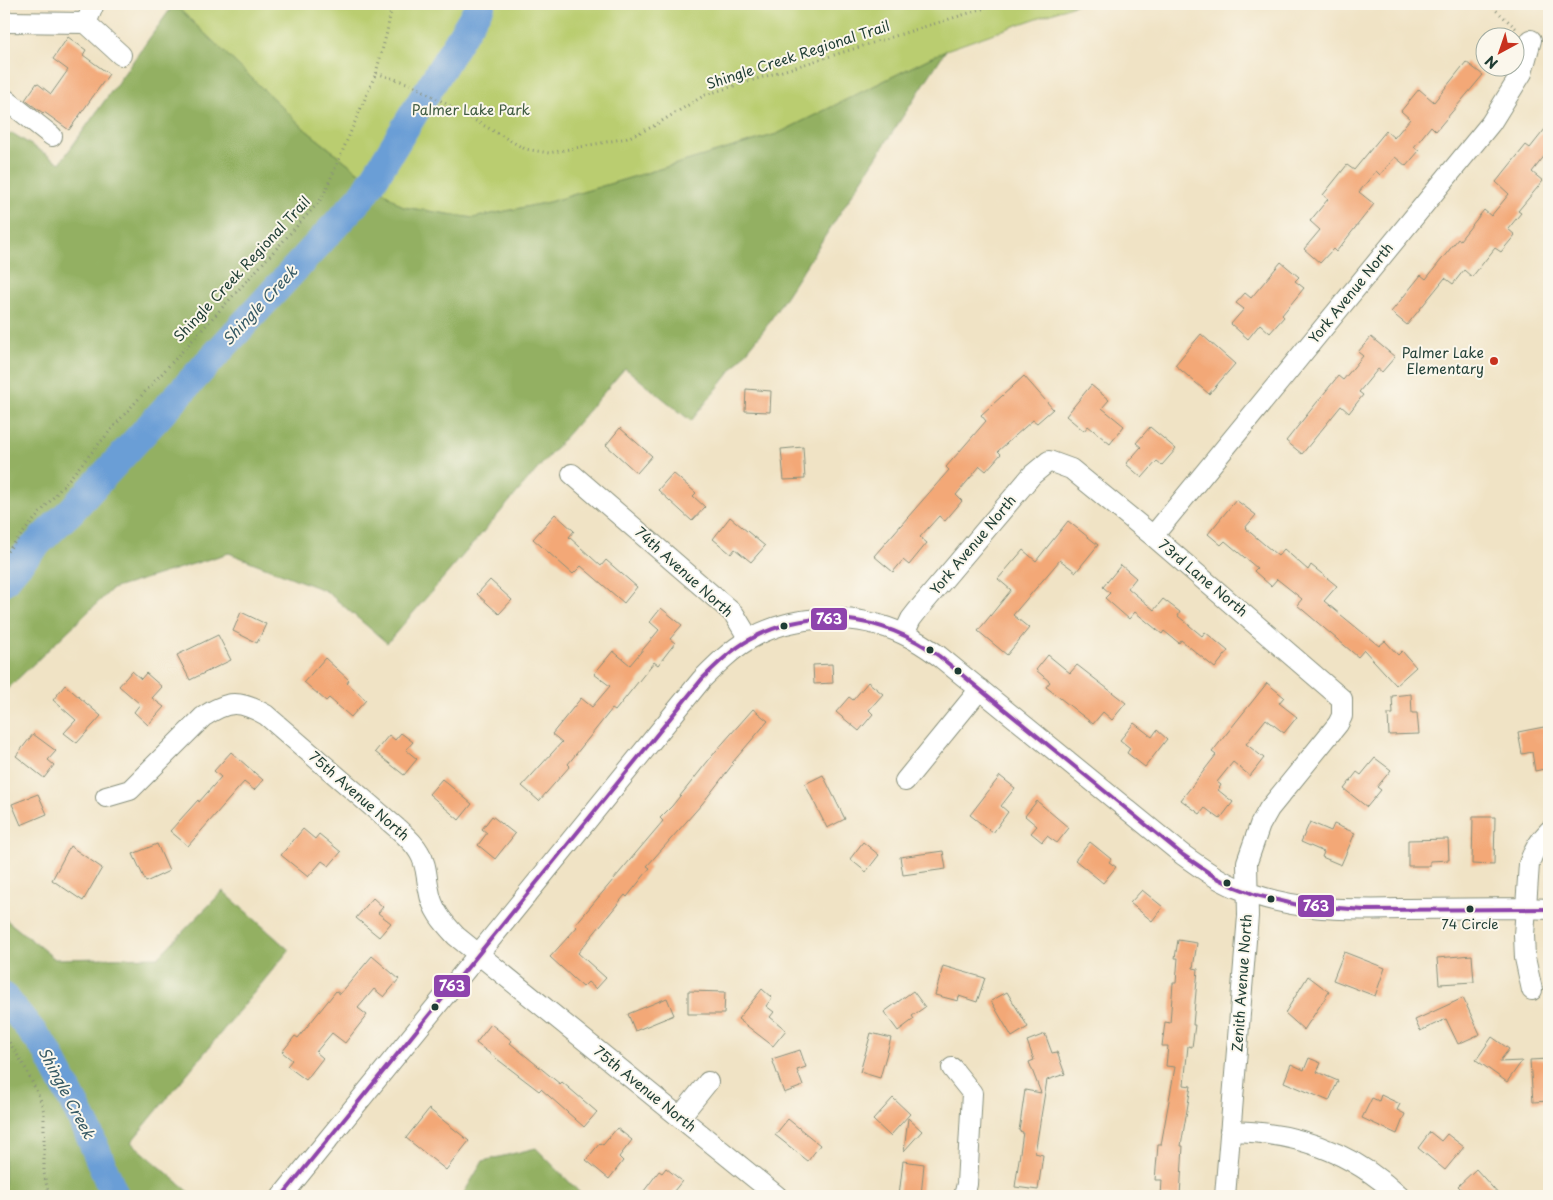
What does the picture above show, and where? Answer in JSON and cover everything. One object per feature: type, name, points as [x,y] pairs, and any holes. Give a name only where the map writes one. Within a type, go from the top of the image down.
[{"type":"street","points":[[86,23],[94,4]]},
{"type":"street","points":[[4,22],[86,23],[121,55]]},
{"type":"street","name":"York Avenue North","points":[[1154,536],[1491,122],[1522,73],[1531,40]]},
{"type":"street","points":[[4,98],[52,136]]},
{"type":"street","name":"York Avenue North","points":[[904,634],[911,619],[918,610],[1032,475],[1049,461]]},
{"type":"street","name":"73rd Lane North","points":[[1049,461],[1071,469],[1154,536],[1331,687],[1342,698],[1343,709]]},
{"type":"street","name":"74th Avenue North","points":[[572,474],[734,614],[749,639]]},
{"type":"street","points":[[282,1196],[693,690],[719,662],[749,639],[784,625],[831,619],[870,623],[904,634],[939,656],[1183,855],[1219,880],[1247,892],[1287,904],[1346,910],[1549,909]]},
{"type":"street","points":[[905,781],[980,689]]},
{"type":"street","name":"75th Avenue North","points":[[106,797],[130,790],[203,717],[217,707],[234,703],[250,706],[266,714],[413,843],[420,853],[426,869],[428,890],[433,906],[440,920],[456,936],[778,1196]]},
{"type":"street","name":"Zenith Avenue North","points":[[1225,1196],[1248,916],[1247,862],[1260,825],[1269,809],[1338,724],[1343,709]]},
{"type":"street","points":[[1532,990],[1525,958],[1524,935],[1529,864],[1540,841],[1549,831]]},
{"type":"street","points":[[952,1068],[972,1093],[964,1196]]},
{"type":"street","points":[[680,1117],[708,1082]]},
{"type":"street","points":[[1230,1131],[1254,1131],[1291,1137],[1325,1148],[1359,1164],[1399,1196]]},
{"type":"path","points":[[376,73],[392,4]]},
{"type":"path","name":"Shingle Creek Regional Trail","points":[[4,555],[128,410],[318,203],[324,194],[376,73],[413,85],[525,149],[539,153],[558,152],[627,138],[652,127],[705,95],[998,4]]},
{"type":"path","points":[[1489,4],[1531,40]]},
{"type":"path","points":[[4,1034],[26,1069],[41,1101],[44,1112],[44,1174],[49,1196]]},
{"type":"green space","name":"Palmer Lake Park","points":[[173,4],[1077,4],[946,50],[777,134],[549,202],[473,218],[403,207],[307,131]]},
{"type":"green space","points":[[174,4],[307,131],[403,207],[473,218],[549,202],[777,134],[946,50],[764,330],[691,421],[625,368],[387,643],[326,591],[229,553],[112,589],[4,692],[4,139],[12,133],[60,163]]},
{"type":"green space","points":[[223,891],[289,950],[131,1142],[194,1196],[4,1196],[4,918],[55,959],[158,957]]},
{"type":"green space","points":[[536,1148],[583,1196],[462,1196],[483,1161]]},
{"type":"building","points":[[68,37],[86,50],[83,55],[109,74],[69,130],[25,100],[37,83],[51,94],[68,70],[53,59]]},
{"type":"building","points":[[1466,62],[1476,70],[1476,78],[1480,78],[1436,131],[1431,126],[1414,147],[1419,151],[1406,166],[1395,157],[1380,175],[1376,171],[1359,192],[1374,204],[1336,252],[1333,249],[1320,263],[1304,249],[1320,230],[1310,221],[1328,199],[1323,195],[1347,165],[1354,170],[1386,131],[1394,138],[1410,119],[1401,111],[1419,89],[1434,102]]},
{"type":"building","points":[[1549,124],[1549,150],[1532,172],[1543,181],[1518,211],[1521,213],[1508,229],[1515,235],[1501,252],[1495,248],[1472,277],[1464,270],[1453,284],[1445,278],[1407,325],[1391,312],[1421,275],[1426,279],[1484,210],[1491,216],[1509,194],[1496,182],[1526,145],[1530,148]]},
{"type":"building","points":[[1281,262],[1299,277],[1295,281],[1304,288],[1282,315],[1284,317],[1270,333],[1260,324],[1248,339],[1231,324],[1244,309],[1236,303],[1245,293],[1251,298]]},
{"type":"building","points":[[1201,334],[1235,364],[1209,394],[1175,365]]},
{"type":"building","points":[[1371,337],[1395,357],[1382,372],[1378,369],[1359,392],[1363,395],[1349,413],[1341,406],[1302,454],[1286,441],[1338,376],[1343,380],[1363,356],[1358,352]]},
{"type":"building","points":[[1024,376],[1053,409],[1037,423],[1033,420],[998,451],[1001,454],[986,471],[980,466],[956,495],[962,501],[945,521],[939,516],[920,537],[927,543],[909,565],[903,560],[893,572],[874,556],[949,470],[946,467],[986,421],[981,415]]},
{"type":"building","points":[[1091,385],[1109,400],[1102,408],[1124,426],[1110,444],[1088,426],[1084,431],[1066,416]]},
{"type":"building","points":[[746,389],[771,391],[770,412],[745,411]]},
{"type":"building","points":[[1150,427],[1176,449],[1162,465],[1157,461],[1142,478],[1126,464],[1141,447],[1136,443]]},
{"type":"building","points":[[620,428],[652,456],[637,473],[606,445]]},
{"type":"building","points":[[803,447],[805,479],[784,480],[781,449]]},
{"type":"building","points":[[673,473],[696,493],[693,496],[705,507],[692,521],[658,490]]},
{"type":"building","points":[[1236,500],[1256,515],[1245,528],[1278,556],[1284,549],[1308,570],[1311,565],[1337,586],[1324,601],[1379,646],[1385,641],[1398,655],[1402,651],[1416,667],[1396,685],[1364,650],[1358,657],[1297,605],[1302,599],[1277,579],[1271,586],[1254,571],[1257,568],[1225,541],[1221,545],[1208,534]]},
{"type":"building","points":[[555,514],[574,531],[569,537],[601,566],[606,560],[637,587],[624,603],[581,566],[573,574],[533,539]]},
{"type":"building","points":[[730,517],[765,546],[751,562],[735,549],[731,554],[713,539]]},
{"type":"building","points":[[1068,521],[1098,545],[1076,572],[1060,560],[1013,615],[1029,628],[1007,655],[978,631],[1011,590],[998,579],[1023,550],[1036,561]]},
{"type":"building","points":[[1121,565],[1136,578],[1128,588],[1154,610],[1163,599],[1180,612],[1178,616],[1202,636],[1205,632],[1228,651],[1215,668],[1181,640],[1179,643],[1164,631],[1162,634],[1135,612],[1129,619],[1105,598],[1110,593],[1103,587]]},
{"type":"building","points":[[490,580],[512,600],[499,614],[477,594]]},
{"type":"building","points":[[661,608],[682,625],[670,639],[675,643],[658,665],[654,662],[615,711],[612,709],[568,764],[570,766],[539,801],[522,786],[562,742],[552,734],[581,698],[592,707],[610,686],[594,674],[613,651],[630,665],[659,630],[650,622]]},
{"type":"building","points":[[241,612],[266,624],[257,643],[233,631]]},
{"type":"building","points":[[218,635],[231,660],[190,680],[177,655]]},
{"type":"building","points":[[1048,655],[1070,673],[1077,665],[1126,703],[1112,720],[1103,712],[1093,724],[1046,687],[1050,682],[1036,670]]},
{"type":"building","points":[[325,658],[349,680],[347,683],[366,700],[351,717],[329,698],[326,701],[304,682]]},
{"type":"building","points":[[832,664],[833,683],[814,684],[813,665]]},
{"type":"building","points":[[132,671],[141,679],[146,673],[162,687],[152,698],[164,707],[148,725],[134,712],[140,704],[119,686]]},
{"type":"building","points":[[868,682],[883,694],[869,710],[873,714],[859,731],[836,712],[849,697],[853,700]]},
{"type":"building","points":[[1267,683],[1284,697],[1279,703],[1297,717],[1284,733],[1266,719],[1246,744],[1264,758],[1250,776],[1233,762],[1217,782],[1221,785],[1218,790],[1233,802],[1220,819],[1205,808],[1200,814],[1181,800],[1216,755],[1212,752]]},
{"type":"building","points":[[65,685],[101,716],[77,743],[64,733],[76,720],[53,700]]},
{"type":"building","points":[[1411,694],[1412,713],[1417,713],[1419,734],[1389,735],[1388,714],[1393,714],[1392,696]]},
{"type":"building","points":[[753,709],[768,721],[732,763],[702,804],[647,866],[650,868],[627,897],[625,895],[578,953],[606,978],[596,989],[588,982],[583,987],[550,957],[577,927],[575,925],[663,821],[660,818]]},
{"type":"building","points":[[1134,723],[1152,737],[1157,730],[1167,739],[1145,767],[1127,753],[1130,748],[1120,740]]},
{"type":"building","points":[[1549,726],[1549,768],[1535,771],[1532,752],[1522,754],[1518,732]]},
{"type":"building","points":[[401,733],[413,742],[406,750],[417,759],[404,775],[375,752],[389,735],[395,740]]},
{"type":"building","points":[[33,734],[56,751],[48,760],[54,765],[44,778],[16,756]]},
{"type":"building","points":[[231,752],[263,780],[254,790],[244,782],[188,846],[170,831],[221,777],[214,771]]},
{"type":"building","points":[[1375,758],[1391,770],[1377,787],[1381,790],[1367,807],[1344,789],[1357,772],[1361,775]]},
{"type":"building","points":[[823,775],[845,819],[827,828],[805,784]]},
{"type":"building","points":[[1000,776],[1015,788],[1001,806],[1008,812],[993,833],[970,815]]},
{"type":"building","points":[[442,779],[472,804],[459,820],[429,794]]},
{"type":"building","points":[[38,794],[47,814],[21,825],[12,804]]},
{"type":"building","points":[[1037,801],[1069,828],[1057,843],[1047,836],[1042,842],[1031,833],[1037,826],[1025,816]]},
{"type":"building","points":[[492,816],[515,834],[495,859],[478,845],[487,833],[482,829]]},
{"type":"building","points":[[1473,817],[1495,817],[1494,865],[1472,864]]},
{"type":"building","points":[[1310,822],[1331,831],[1334,824],[1355,833],[1341,865],[1322,857],[1324,852],[1301,842]]},
{"type":"building","points":[[303,829],[315,839],[319,834],[341,852],[329,866],[322,861],[308,877],[281,855]]},
{"type":"building","points":[[1448,839],[1449,860],[1430,861],[1430,866],[1408,866],[1408,840]]},
{"type":"building","points":[[863,842],[879,855],[866,872],[850,859]]},
{"type":"building","points":[[1090,842],[1111,859],[1109,862],[1116,867],[1103,883],[1075,860]]},
{"type":"building","points":[[157,844],[169,871],[146,882],[133,854]]},
{"type":"building","points":[[70,846],[102,868],[83,901],[52,880]]},
{"type":"building","points":[[943,851],[946,869],[903,875],[900,857]]},
{"type":"building","points":[[1142,890],[1163,907],[1152,921],[1130,903]]},
{"type":"building","points":[[373,898],[383,907],[378,913],[391,923],[379,937],[356,918]]},
{"type":"building","points":[[1178,940],[1197,943],[1193,968],[1198,969],[1193,1025],[1195,1025],[1192,1047],[1188,1046],[1184,1085],[1191,1086],[1181,1146],[1183,1146],[1180,1196],[1161,1196],[1162,1180],[1155,1180],[1158,1145],[1161,1145],[1175,1067],[1166,1066],[1168,1046],[1162,1046],[1165,1022],[1170,1023],[1173,983],[1176,983],[1178,958],[1175,958]]},
{"type":"building","points":[[1344,952],[1385,968],[1375,996],[1333,980]]},
{"type":"building","points":[[1472,955],[1474,982],[1439,984],[1437,958]]},
{"type":"building","points":[[372,956],[399,979],[384,997],[374,989],[358,1008],[367,1015],[345,1043],[332,1033],[316,1052],[323,1058],[306,1080],[287,1066],[292,1060],[282,1052],[295,1036],[298,1038],[336,991],[340,994]]},
{"type":"building","points":[[943,966],[985,978],[977,1002],[959,996],[958,1001],[935,995]]},
{"type":"building","points":[[1308,976],[1329,992],[1304,1030],[1285,1013]]},
{"type":"building","points":[[762,989],[772,998],[766,1006],[774,1012],[770,1017],[786,1030],[773,1046],[738,1019]]},
{"type":"building","points":[[688,991],[725,992],[724,1014],[688,1014]]},
{"type":"building","points":[[913,991],[925,1007],[912,1016],[914,1019],[898,1031],[884,1012]]},
{"type":"building","points":[[1007,992],[1028,1027],[1012,1037],[991,1001]]},
{"type":"building","points":[[667,998],[674,1015],[635,1031],[628,1014]]},
{"type":"building","points":[[1463,998],[1480,1034],[1458,1044],[1446,1019],[1420,1031],[1415,1020]]},
{"type":"building","points":[[491,1024],[512,1041],[510,1043],[560,1084],[562,1082],[597,1112],[584,1127],[541,1089],[539,1091],[476,1043]]},
{"type":"building","points":[[871,1033],[891,1038],[880,1078],[860,1072]]},
{"type":"building","points":[[1045,1034],[1052,1053],[1057,1052],[1065,1074],[1047,1080],[1035,1153],[1043,1155],[1038,1190],[1015,1187],[1023,1132],[1019,1131],[1025,1090],[1041,1093],[1029,1062],[1034,1060],[1027,1041]]},
{"type":"building","points":[[1492,1037],[1509,1049],[1499,1062],[1522,1061],[1507,1082],[1476,1060]]},
{"type":"building","points":[[800,1050],[806,1067],[797,1070],[803,1086],[784,1093],[772,1059]]},
{"type":"building","points":[[1309,1058],[1321,1063],[1317,1072],[1338,1081],[1329,1101],[1284,1082],[1291,1064],[1304,1070]]},
{"type":"building","points":[[1549,1059],[1549,1101],[1533,1102],[1530,1060]]},
{"type":"building","points":[[1381,1095],[1400,1104],[1397,1110],[1405,1114],[1397,1134],[1362,1118],[1372,1098],[1379,1101]]},
{"type":"building","points":[[893,1098],[910,1114],[890,1136],[873,1120]]},
{"type":"building","points":[[429,1109],[469,1141],[446,1170],[406,1138]]},
{"type":"building","points":[[908,1118],[922,1131],[904,1151]]},
{"type":"building","points":[[788,1119],[820,1145],[808,1161],[775,1135]]},
{"type":"building","points":[[617,1128],[632,1140],[619,1157],[623,1161],[609,1179],[586,1160],[600,1143],[603,1145]]},
{"type":"building","points":[[1430,1132],[1441,1141],[1447,1134],[1464,1147],[1445,1170],[1418,1148]]},
{"type":"building","points":[[903,1161],[924,1164],[921,1196],[899,1196]]},
{"type":"building","points":[[666,1168],[682,1181],[670,1196],[651,1196],[644,1191],[659,1171],[662,1173]]},
{"type":"building","points":[[1476,1169],[1500,1196],[1468,1196],[1458,1186]]},
{"type":"waterway","name":"Shingle Creek","points":[[4,581],[28,553],[71,511],[365,193],[481,4]]},
{"type":"waterway","name":"Shingle Creek","points":[[4,997],[46,1049],[87,1129],[115,1196]]},
{"type":"transit line","name":"763","points":[[282,1196],[702,679],[742,644],[773,629],[797,622],[821,619],[846,620],[894,631],[917,642],[939,656],[1183,855],[1215,877],[1235,887],[1256,895],[1298,905],[1364,910],[1549,909]]},
{"type":"place","name":"Palmer Lake Elementary","points":[[1494,361]]},
{"type":"place","name":"74 Circle","points":[[1470,909]]}]
